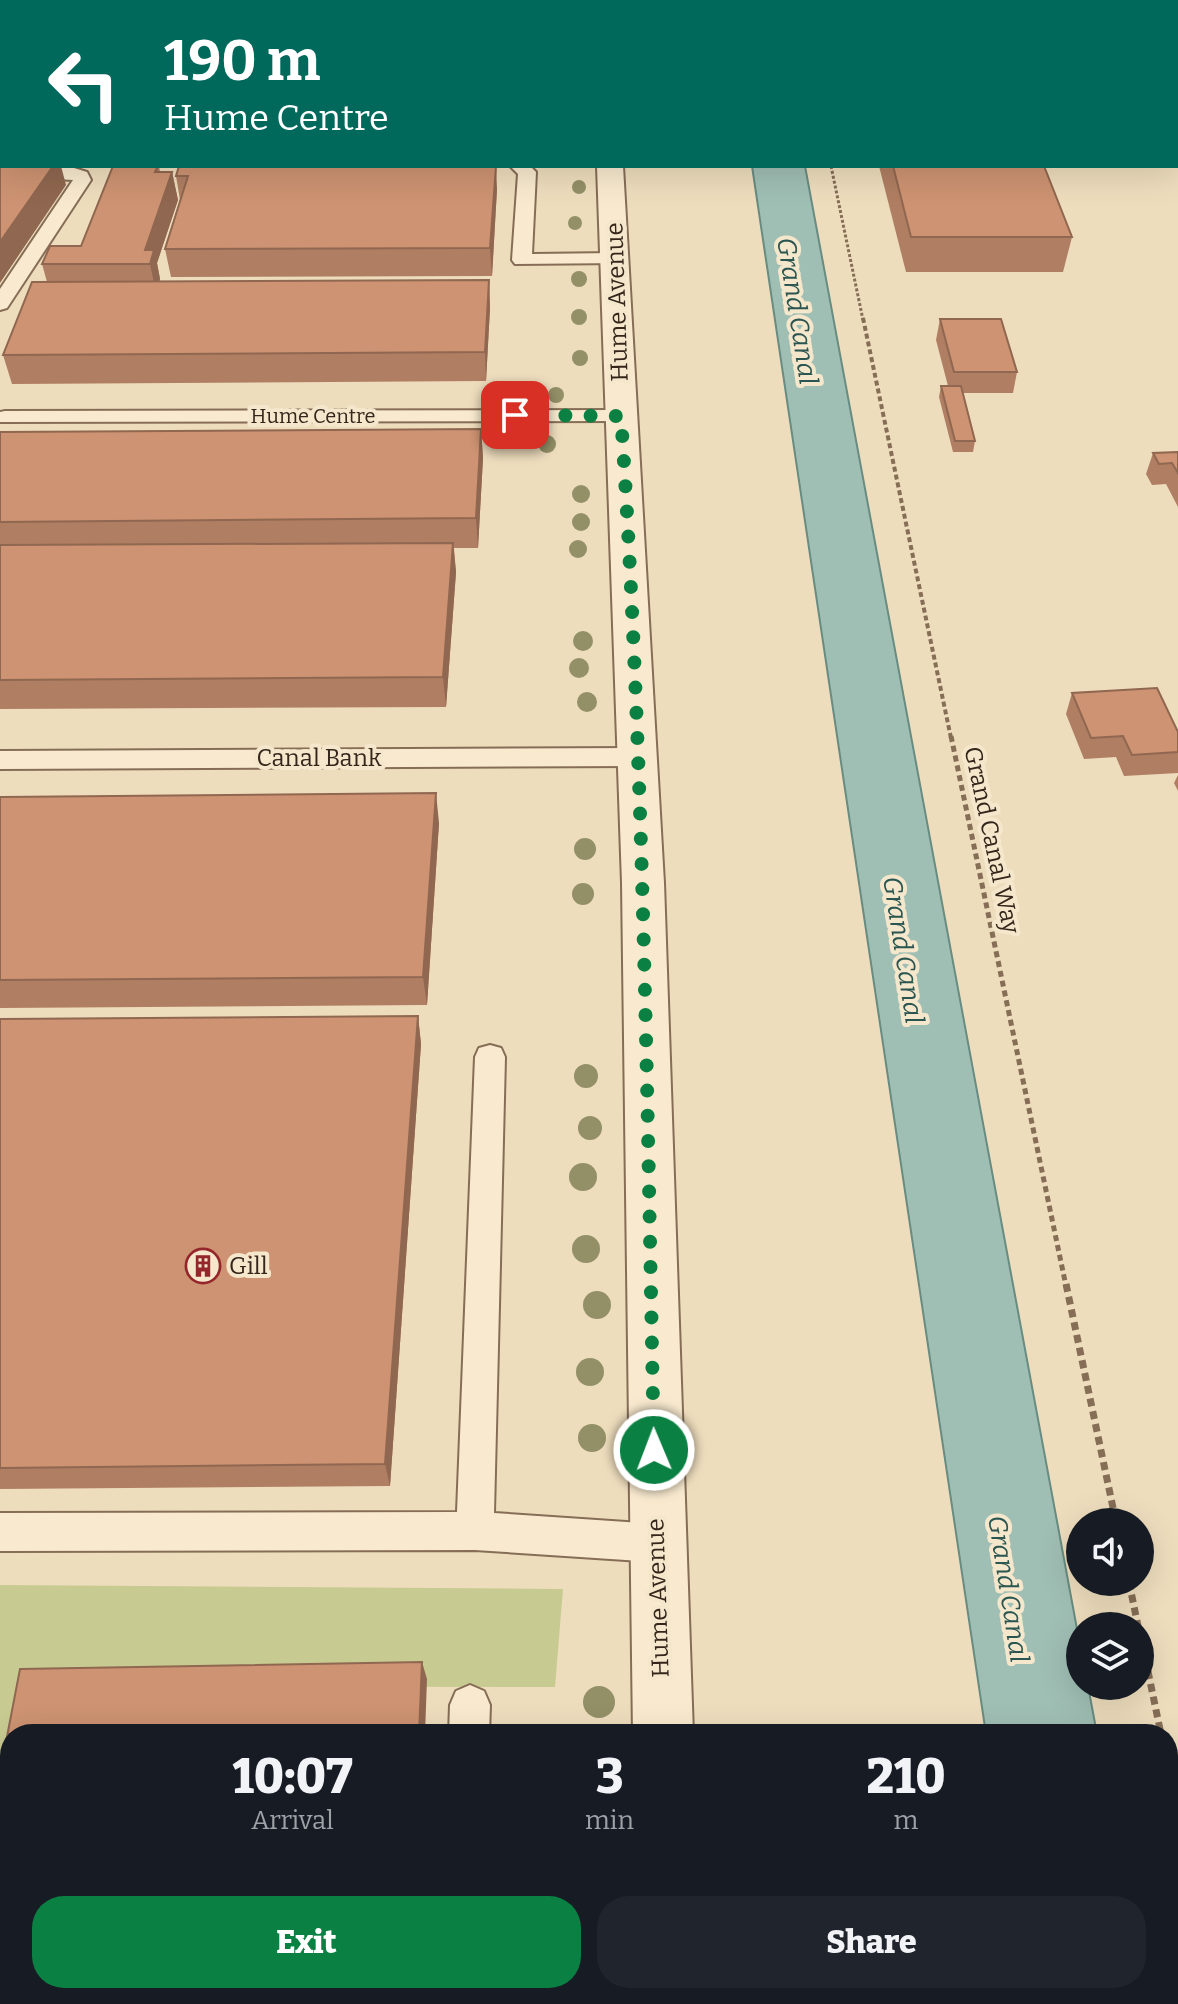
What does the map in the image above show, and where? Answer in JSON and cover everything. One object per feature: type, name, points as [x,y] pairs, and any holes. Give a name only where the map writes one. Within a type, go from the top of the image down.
[{"type":"street","name":"Hume Avenue","points":[[610,168],[633,596],[663,1724]]},
{"type":"lane","points":[[522,168],[527,172],[522,266],[616,259]]},
{"type":"lane","points":[[0,171],[74,173],[82,180],[0,304]]},
{"type":"lane","name":"Hume Centre","points":[[5,417],[621,416]]},
{"type":"lane","name":"Canal Bank","points":[[0,760],[638,757]]},
{"type":"lane","points":[[475,1531],[490,1057]]},
{"type":"lane","points":[[0,1532],[475,1531],[656,1543]]},
{"type":"path","name":"Grand Canal Way","points":[[831,168],[1113,1508]]},
{"type":"path","points":[[1154,1700],[1159,1724]]},
{"type":"green space","points":[[0,1585],[563,1589],[555,1687],[37,1686],[16,1724],[0,1724]]},
{"type":"water","name":"Grand Canal","points":[[752,168],[805,168],[1066,1570],[1066,1596],[1071,1596],[1074,1612],[1066,1612],[1066,1700],[1091,1700],[1095,1724],[985,1724]]},
{"type":"building","points":[[0,168],[52,168],[0,242]]},
{"type":"building","points":[[112,168],[157,168],[155,172],[172,172],[145,250],[154,250],[150,264],[42,264],[50,246],[81,246]]},
{"type":"building","points":[[178,168],[496,168],[490,248],[165,249],[188,176],[176,176]]},
{"type":"building","points":[[894,168],[1045,168],[1072,237],[911,237]]},
{"type":"building","points":[[489,280],[485,352],[3,355],[32,282]]},
{"type":"building","points":[[940,319],[1001,319],[1017,372],[954,372]]},
{"type":"building","points":[[941,386],[961,386],[975,441],[955,441]]},
{"type":"building","points":[[481,429],[476,518],[0,522],[0,432]]},
{"type":"building","points":[[1178,452],[1178,473],[1172,463],[1159,464],[1153,453]]},
{"type":"building","points":[[453,543],[443,677],[0,680],[0,545]]},
{"type":"building","points":[[1157,688],[1178,732],[1178,752],[1132,755],[1123,736],[1091,738],[1072,693]]},
{"type":"building","points":[[436,793],[423,977],[0,980],[0,797]]},
{"type":"building","name":"Gill","points":[[418,1016],[385,1464],[0,1468],[0,1019]]},
{"type":"building","points":[[422,1662],[419,1724],[9,1724],[20,1669]]},
{"type":"place","name":"Gill","points":[[203,1266]]},
{"type":"route","points":[[515,415],[621,416],[633,596],[645,958],[654,1450]]}]
